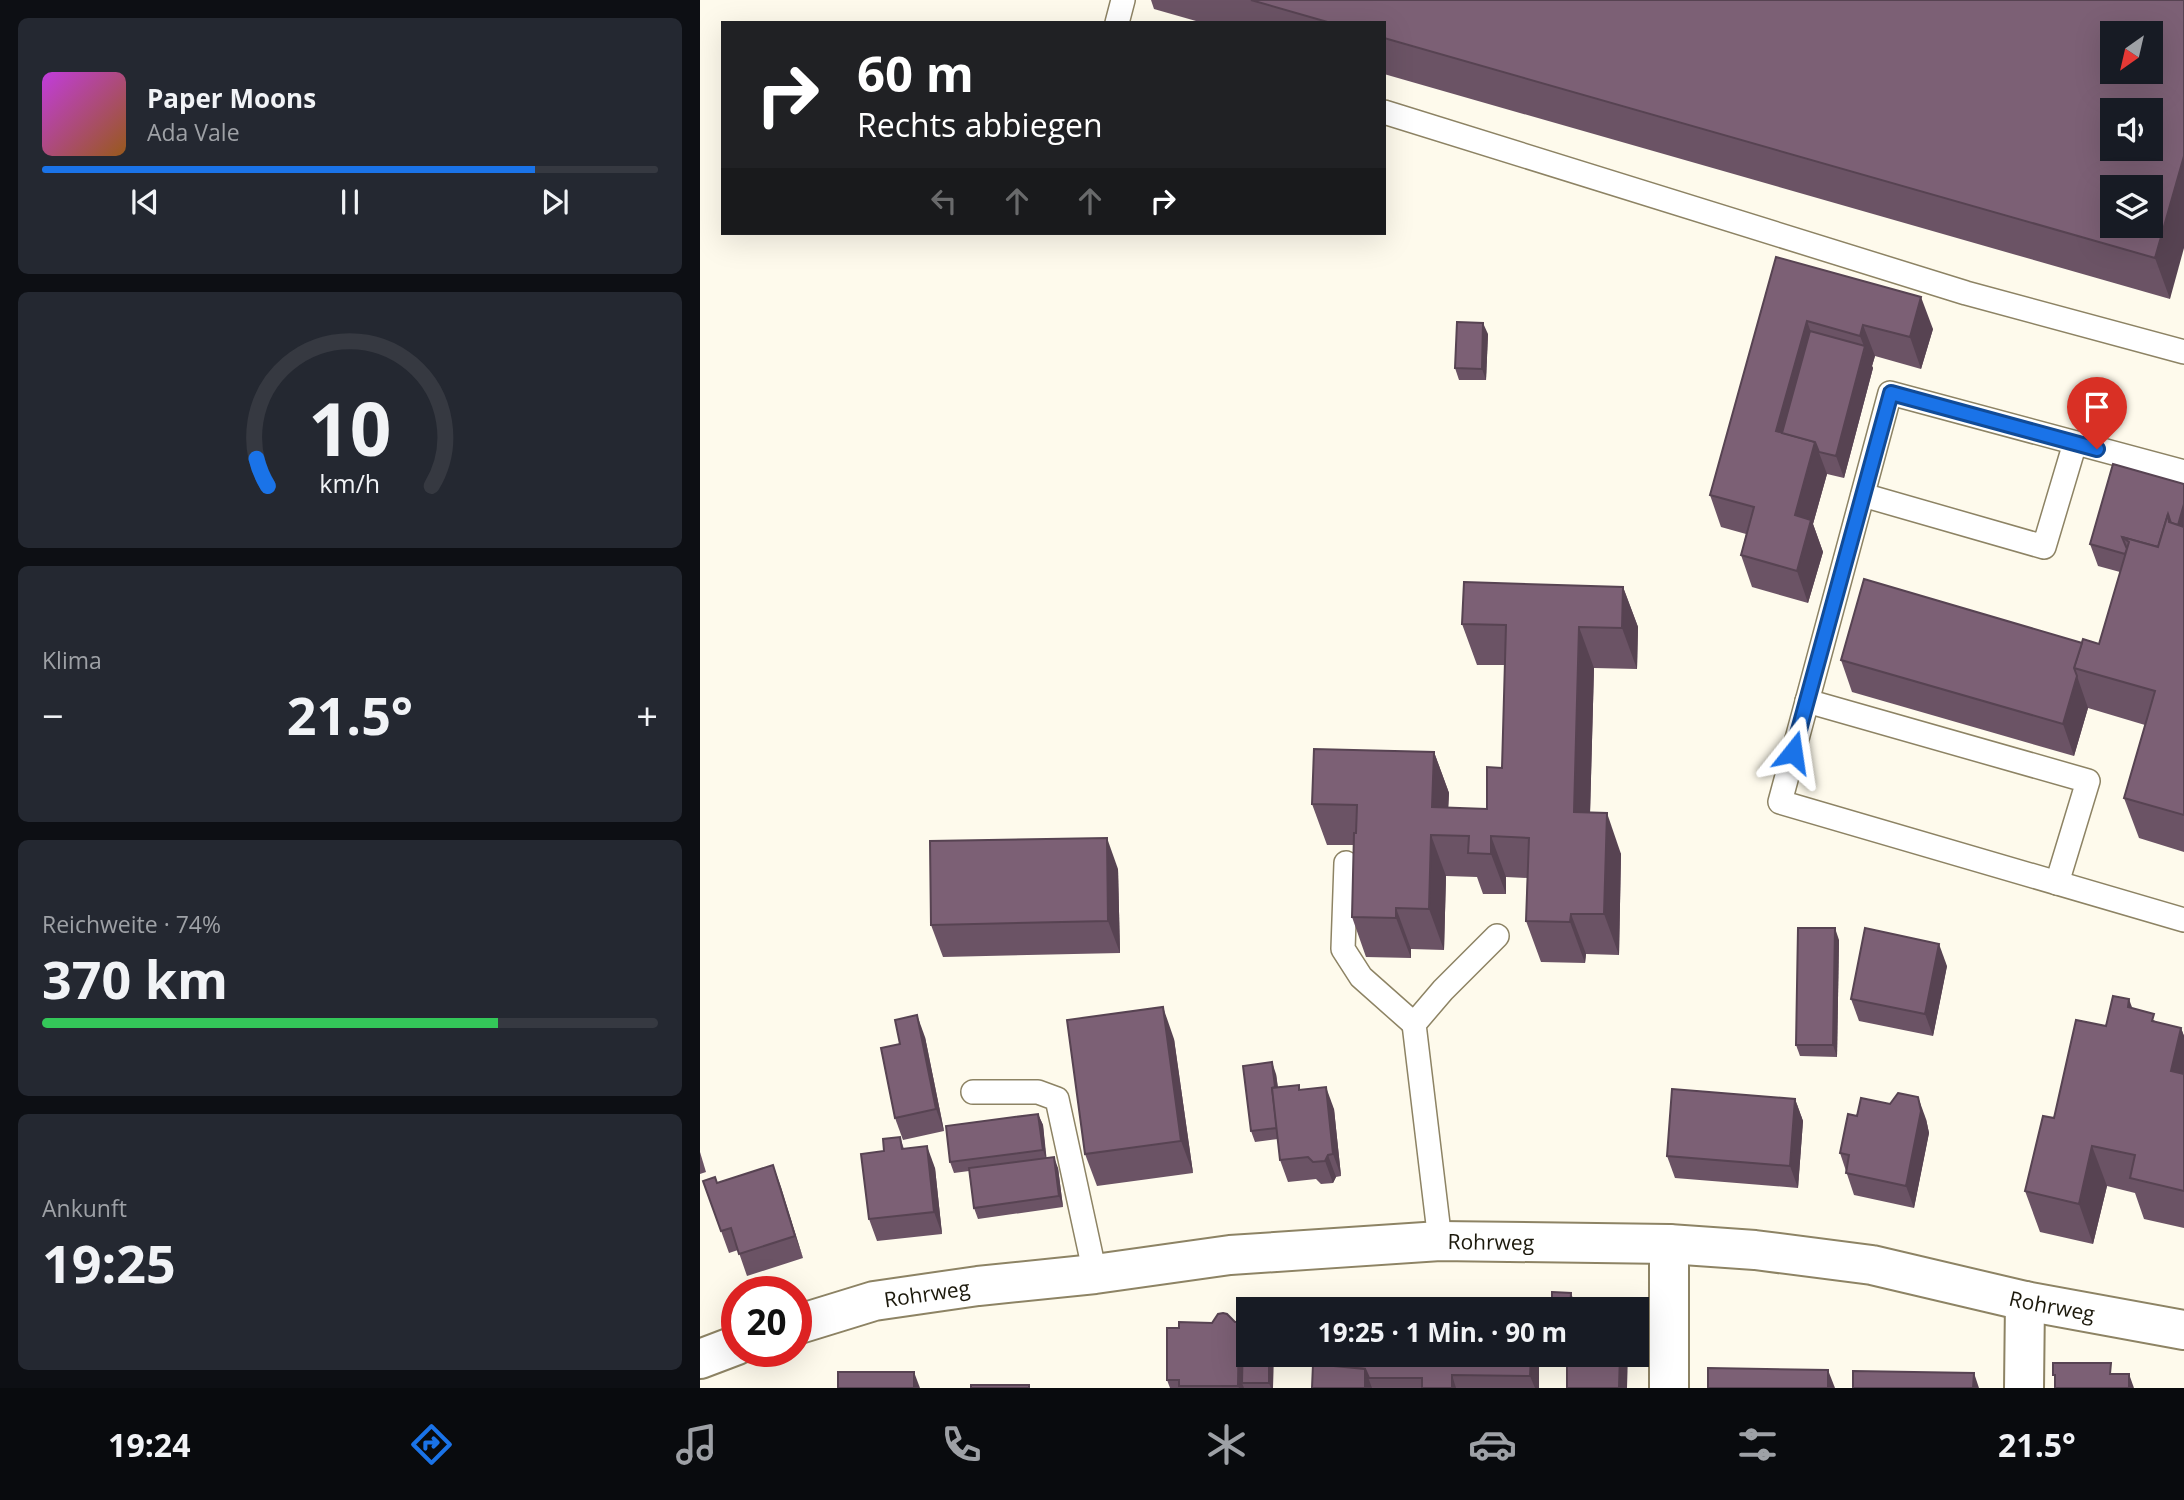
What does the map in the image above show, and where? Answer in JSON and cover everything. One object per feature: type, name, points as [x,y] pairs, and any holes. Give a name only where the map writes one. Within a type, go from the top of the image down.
[{"type":"street","name":"Rohrweg","points":[[812,1320],[874,1301],[978,1286],[1095,1274],[1230,1255],[1440,1241],[1670,1244],[1755,1250],[1872,1265],[2025,1301],[2184,1330]]},
{"type":"street","points":[[1669,1388],[1670,1244]]},
{"type":"street","points":[[2024,1388],[2025,1301]]},
{"type":"street","points":[[700,1359],[721,1351]]},
{"type":"lane","points":[[1118,21],[1123,0]]},
{"type":"lane","points":[[1386,113],[1966,293],[2184,352]]},
{"type":"lane","points":[[2184,472],[1891,393],[1780,802],[2184,920]]},
{"type":"lane","points":[[1863,495],[2044,547],[2075,443]]},
{"type":"lane","points":[[1807,701],[2088,781],[2057,883]]},
{"type":"lane","points":[[1346,863],[1343,949],[1361,977],[1414,1024],[1440,1241]]},
{"type":"lane","points":[[1414,1024],[1443,990],[1497,936]]},
{"type":"lane","points":[[973,1092],[1038,1092],[1057,1099],[1095,1274]]},
{"type":"building","points":[[1251,0],[2184,0],[2184,156],[2163,230],[2163,175],[2100,175],[2100,238],[2161,238],[2155,258],[1386,39],[1386,21],[1324,21]]},
{"type":"building","points":[[1776,257],[1921,297],[1910,337],[1863,325],[1860,336],[1807,321],[1776,431],[1815,442],[1795,515],[1811,520],[1797,571],[1741,555],[1754,507],[1710,495]]},
{"type":"building","points":[[1457,322],[1483,323],[1482,369],[1455,368]]},
{"type":"building","points":[[1810,331],[1865,346],[1836,456],[1819,452],[1815,442],[1782,433]]},
{"type":"building","points":[[2113,464],[2184,484],[2184,504],[2178,525],[2171,523],[2168,514],[2158,547],[2122,537],[2127,549],[2125,554],[2090,544]]},
{"type":"building","points":[[2168,514],[2169,522],[2184,527],[2184,815],[2124,798],[2155,691],[2074,668],[2083,639],[2099,644],[2129,542],[2122,537],[2158,547]]},
{"type":"building","points":[[1864,579],[2082,643],[2074,668],[2077,676],[2063,724],[1841,660]]},
{"type":"building","points":[[1464,582],[1623,587],[1622,628],[1579,627],[1574,812],[1607,813],[1604,914],[1571,914],[1570,922],[1526,921],[1529,838],[1491,836],[1491,854],[1468,853],[1469,836],[1431,835],[1429,909],[1396,908],[1396,918],[1352,917],[1357,805],[1312,804],[1314,749],[1434,752],[1432,807],[1487,809],[1487,767],[1502,768],[1506,625],[1462,624]]},
{"type":"building","points":[[1107,838],[1108,921],[931,925],[930,841]]},
{"type":"building","points":[[1798,928],[1835,928],[1833,1045],[1796,1045]]},
{"type":"building","points":[[1865,928],[1939,944],[1925,1014],[1851,999]]},
{"type":"building","points":[[2113,996],[2129,999],[2128,1007],[2154,1014],[2152,1021],[2181,1028],[2171,1071],[2184,1074],[2184,1191],[2130,1178],[2135,1155],[2092,1146],[2079,1204],[2025,1191],[2043,1116],[2054,1118],[2076,1020],[2106,1026]]},
{"type":"building","points":[[1163,1007],[1181,1141],[1085,1154],[1067,1020]]},
{"type":"building","points":[[917,1015],[936,1109],[895,1118],[881,1048],[900,1044],[895,1020]]},
{"type":"building","points":[[1272,1062],[1277,1128],[1251,1131],[1243,1066]]},
{"type":"building","points":[[1299,1085],[1299,1090],[1326,1087],[1333,1154],[1328,1155],[1325,1161],[1313,1162],[1308,1157],[1280,1160],[1272,1088]]},
{"type":"building","points":[[1672,1089],[1795,1099],[1790,1166],[1667,1156]]},
{"type":"building","points":[[1898,1093],[1918,1097],[1921,1111],[1906,1186],[1846,1173],[1849,1155],[1840,1153],[1848,1114],[1857,1116],[1861,1098],[1890,1104]]},
{"type":"building","points":[[1038,1114],[1043,1150],[950,1162],[946,1126]]},
{"type":"building","points":[[900,1137],[902,1149],[927,1146],[934,1212],[869,1219],[861,1154],[884,1151],[883,1139]]},
{"type":"building","points":[[1054,1157],[1059,1196],[974,1208],[969,1168]]},
{"type":"building","points":[[773,1165],[795,1236],[739,1254],[731,1228],[721,1231],[703,1181],[715,1177],[717,1183]]},
{"type":"building","points":[[1552,1292],[1571,1293],[1571,1297],[1552,1297]]},
{"type":"building","points":[[1218,1314],[1227,1314],[1236,1322],[1238,1386],[1179,1386],[1179,1380],[1167,1380],[1167,1328],[1179,1328],[1179,1322],[1212,1323]]},
{"type":"building","points":[[2053,1363],[2111,1363],[2110,1374],[2129,1374],[2129,1388],[2055,1388]]},
{"type":"building","points":[[1242,1367],[1269,1367],[1269,1383],[1242,1383]]},
{"type":"building","points":[[1313,1367],[1365,1369],[1365,1388],[1312,1388]]},
{"type":"building","points":[[1345,1367],[1530,1367],[1530,1376],[1452,1375],[1452,1388],[1422,1388],[1422,1378],[1369,1378],[1365,1369]]},
{"type":"building","points":[[1567,1367],[1620,1367],[1619,1388],[1567,1388]]},
{"type":"building","points":[[1708,1368],[1828,1370],[1828,1388],[1708,1388]]},
{"type":"building","points":[[1853,1371],[1974,1373],[1973,1388],[1853,1388]]},
{"type":"building","points":[[838,1372],[914,1372],[914,1388],[838,1388]]},
{"type":"building","points":[[971,1385],[1029,1385],[1029,1388],[971,1388]]},
{"type":"route","points":[[1793,752],[1891,393],[2097,449]]}]
